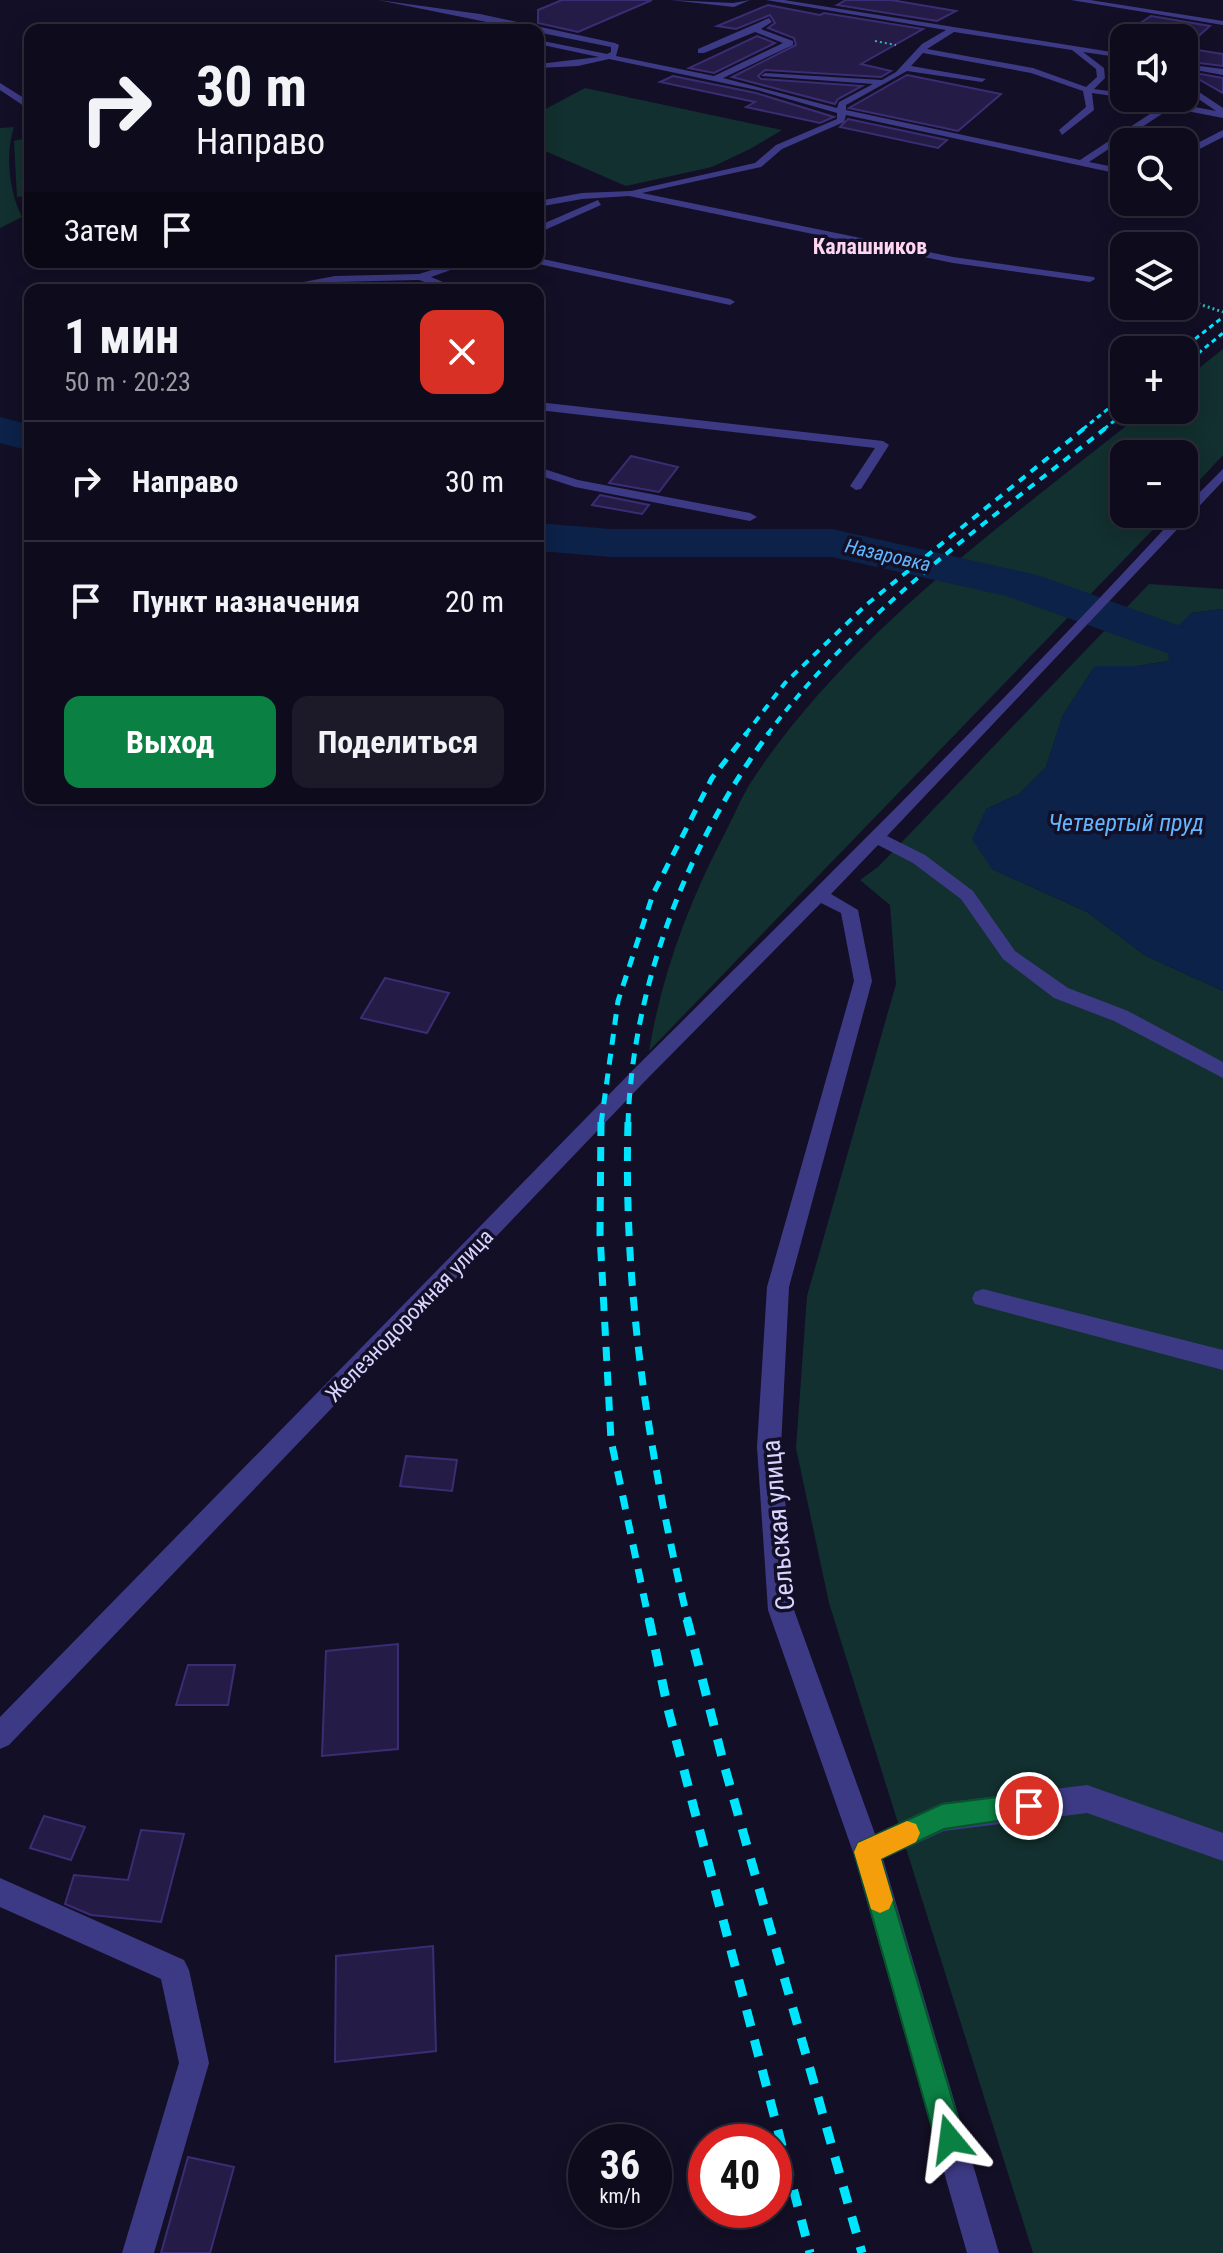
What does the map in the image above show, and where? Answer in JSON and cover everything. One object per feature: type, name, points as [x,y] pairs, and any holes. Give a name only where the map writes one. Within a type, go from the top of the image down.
[{"type":"street","points":[[382,0],[517,24]]},
{"type":"street","points":[[674,0],[734,5],[769,20],[701,51]]},
{"type":"street","points":[[734,5],[746,0]]},
{"type":"street","points":[[770,0],[1110,54]]},
{"type":"street","points":[[1075,0],[1223,23]]},
{"type":"street","points":[[869,15],[881,7]]},
{"type":"street","points":[[714,79],[790,43],[755,29]]},
{"type":"street","points":[[544,227],[573,212],[629,193],[758,165],[779,147],[841,120],[842,104],[905,68],[921,50],[953,29]]},
{"type":"street","points":[[544,30],[615,45],[615,53],[608,57],[579,64],[544,66]]},
{"type":"street","points":[[544,43],[714,79],[842,112],[1110,169]]},
{"type":"street","points":[[1069,47],[1100,68],[1101,78],[1087,90]]},
{"type":"street","points":[[921,50],[1033,71],[1087,90],[1110,94]]},
{"type":"street","points":[[905,68],[982,79]]},
{"type":"street","points":[[1198,68],[1223,72]]},
{"type":"street","points":[[765,76],[884,82]]},
{"type":"street","points":[[0,86],[24,100]]},
{"type":"street","points":[[1062,132],[1091,108],[1087,90]]},
{"type":"street","points":[[1198,95],[1223,113]]},
{"type":"street","points":[[1198,109],[1223,113]]},
{"type":"street","points":[[1081,163],[1159,112]]},
{"type":"street","points":[[1198,146],[1223,133]]},
{"type":"street","points":[[544,203],[582,196],[629,193],[953,260],[1090,279]]},
{"type":"street","points":[[544,262],[730,302]]},
{"type":"street","points":[[382,268],[398,277]]},
{"type":"street","points":[[304,284],[335,279],[420,277],[449,268]]},
{"type":"street","points":[[420,277],[440,284]]},
{"type":"street","points":[[544,407],[883,445],[856,486]]},
{"type":"street","points":[[544,473],[575,483],[750,517]]},
{"type":"street","name":"Железнодорожная улица","points":[[0,1736],[601,1117],[629,1084],[735,983],[1133,571],[1223,473]]},
{"type":"street","points":[[876,837],[919,859],[967,895],[1009,955],[1061,993],[1121,1016],[1223,1071]]},
{"type":"street","name":"Сельская улица","points":[[819,895],[849,910],[863,981],[778,1287],[769,1447],[781,1610],[867,1852],[983,2253]]},
{"type":"street","points":[[983,1298],[1223,1360]]},
{"type":"street","points":[[867,1852],[942,1817],[1087,1799],[1223,1847]]},
{"type":"street","points":[[0,1892],[174,1970],[194,2063],[138,2253]]},
{"type":"path","points":[[1198,304],[1223,312]]},
{"type":"green space","points":[[585,88],[782,130],[712,167],[626,186],[544,151],[544,110]]},
{"type":"green space","points":[[14,127],[10,172],[22,217],[0,228],[0,128]]},
{"type":"green space","points":[[24,138],[24,196],[17,197],[14,141]]},
{"type":"green space","points":[[1223,349],[1223,455],[1198,482],[1198,440],[1110,440],[1110,528],[1154,528],[649,1051],[669,967],[699,887],[747,788],[790,728],[835,676],[934,581],[1128,424],[1198,424],[1198,369]]},
{"type":"green space","points":[[1149,584],[1223,589],[1223,609],[1191,613],[1169,661],[1136,666],[1095,666],[1063,715],[1046,767],[1019,794],[986,809],[992,869],[1087,912],[1146,956],[1223,991],[1223,2253],[1033,2253],[829,1603],[796,1448],[807,1296],[896,984],[890,905],[860,880],[879,866]]},
{"type":"water","name":"Четвертый пруд","points":[[1223,609],[1223,991],[1146,956],[1087,912],[992,869],[972,839],[986,809],[1019,794],[1046,767],[1063,715],[1095,666],[1136,666],[1169,661],[1165,639],[1191,613]]},
{"type":"building","points":[[562,0],[652,0],[578,32],[538,23],[538,10]]},
{"type":"building","points":[[846,0],[891,0],[956,11],[937,21],[837,5]]},
{"type":"building","points":[[768,5],[923,29],[861,64],[891,71],[881,77],[765,70],[758,76],[761,79],[862,86],[838,99],[835,104],[732,77],[796,45],[794,38],[768,28],[775,23],[770,15],[736,29],[717,26]]},
{"type":"building","points":[[1151,16],[1210,26],[1198,37],[1198,24],[1139,24]]},
{"type":"building","points":[[757,36],[775,43],[714,73],[689,68]]},
{"type":"building","points":[[1198,50],[1223,54],[1223,66],[1198,63]]},
{"type":"building","points":[[1198,74],[1223,78],[1223,93],[1198,79]]},
{"type":"building","points":[[907,75],[1001,94],[958,131],[849,108]]},
{"type":"building","points":[[673,76],[756,93],[834,117],[820,123],[746,107],[755,102],[660,82]]},
{"type":"building","points":[[848,119],[947,140],[938,148],[840,127]]},
{"type":"building","points":[[631,456],[678,467],[659,492],[609,483]]},
{"type":"building","points":[[600,495],[649,505],[642,514],[592,505]]},
{"type":"building","points":[[385,978],[449,993],[427,1033],[361,1018]]},
{"type":"building","points":[[406,1456],[457,1460],[452,1491],[400,1486]]},
{"type":"building","points":[[398,1644],[398,1749],[322,1756],[326,1651]]},
{"type":"building","points":[[188,1665],[235,1665],[228,1705],[176,1705]]},
{"type":"building","points":[[44,1816],[85,1827],[71,1860],[30,1848]]},
{"type":"building","points":[[141,1830],[184,1834],[161,1922],[91,1915],[65,1904],[74,1875],[128,1880]]},
{"type":"building","points":[[433,1946],[436,2051],[335,2062],[336,1956]]},
{"type":"building","points":[[188,2157],[234,2167],[210,2253],[161,2253]]},
{"type":"waterway","name":"Назаровка","points":[[0,430],[24,436]]},
{"type":"waterway","name":"Назаровка","points":[[544,537],[611,543],[832,543],[1020,585],[1223,658]]},
{"type":"railway","points":[[1198,337],[1223,317]]},
{"type":"railway","points":[[1198,354],[1223,333]]},
{"type":"railway","points":[[1083,429],[1110,407]]},
{"type":"railway","points":[[1104,429],[1110,424]]},
{"type":"railway","points":[[745,735],[785,683],[866,605],[1086,427]]},
{"type":"railway","points":[[767,735],[803,690],[883,608],[1107,427]]},
{"type":"railway","points":[[601,1124],[618,1001],[653,894],[712,778],[747,733]]},
{"type":"railway","points":[[628,1124],[640,1020],[670,918],[713,821],[769,733]]},
{"type":"railway","points":[[601,1122],[600,1234],[611,1440],[649,1621]]},
{"type":"railway","points":[[628,1124],[630,1248],[642,1373],[661,1498],[688,1621]]},
{"type":"railway","points":[[649,1619],[668,1709],[810,2253]]},
{"type":"railway","points":[[687,1619],[723,1761],[862,2253]]},
{"type":"slow traffic","points":[[880,1900],[867,1852],[907,1833]]},
{"type":"district","name":"Калашников","points":[[870,246]]},
{"type":"route","points":[[950,2139],[867,1852],[942,1817],[1029,1806]]}]
